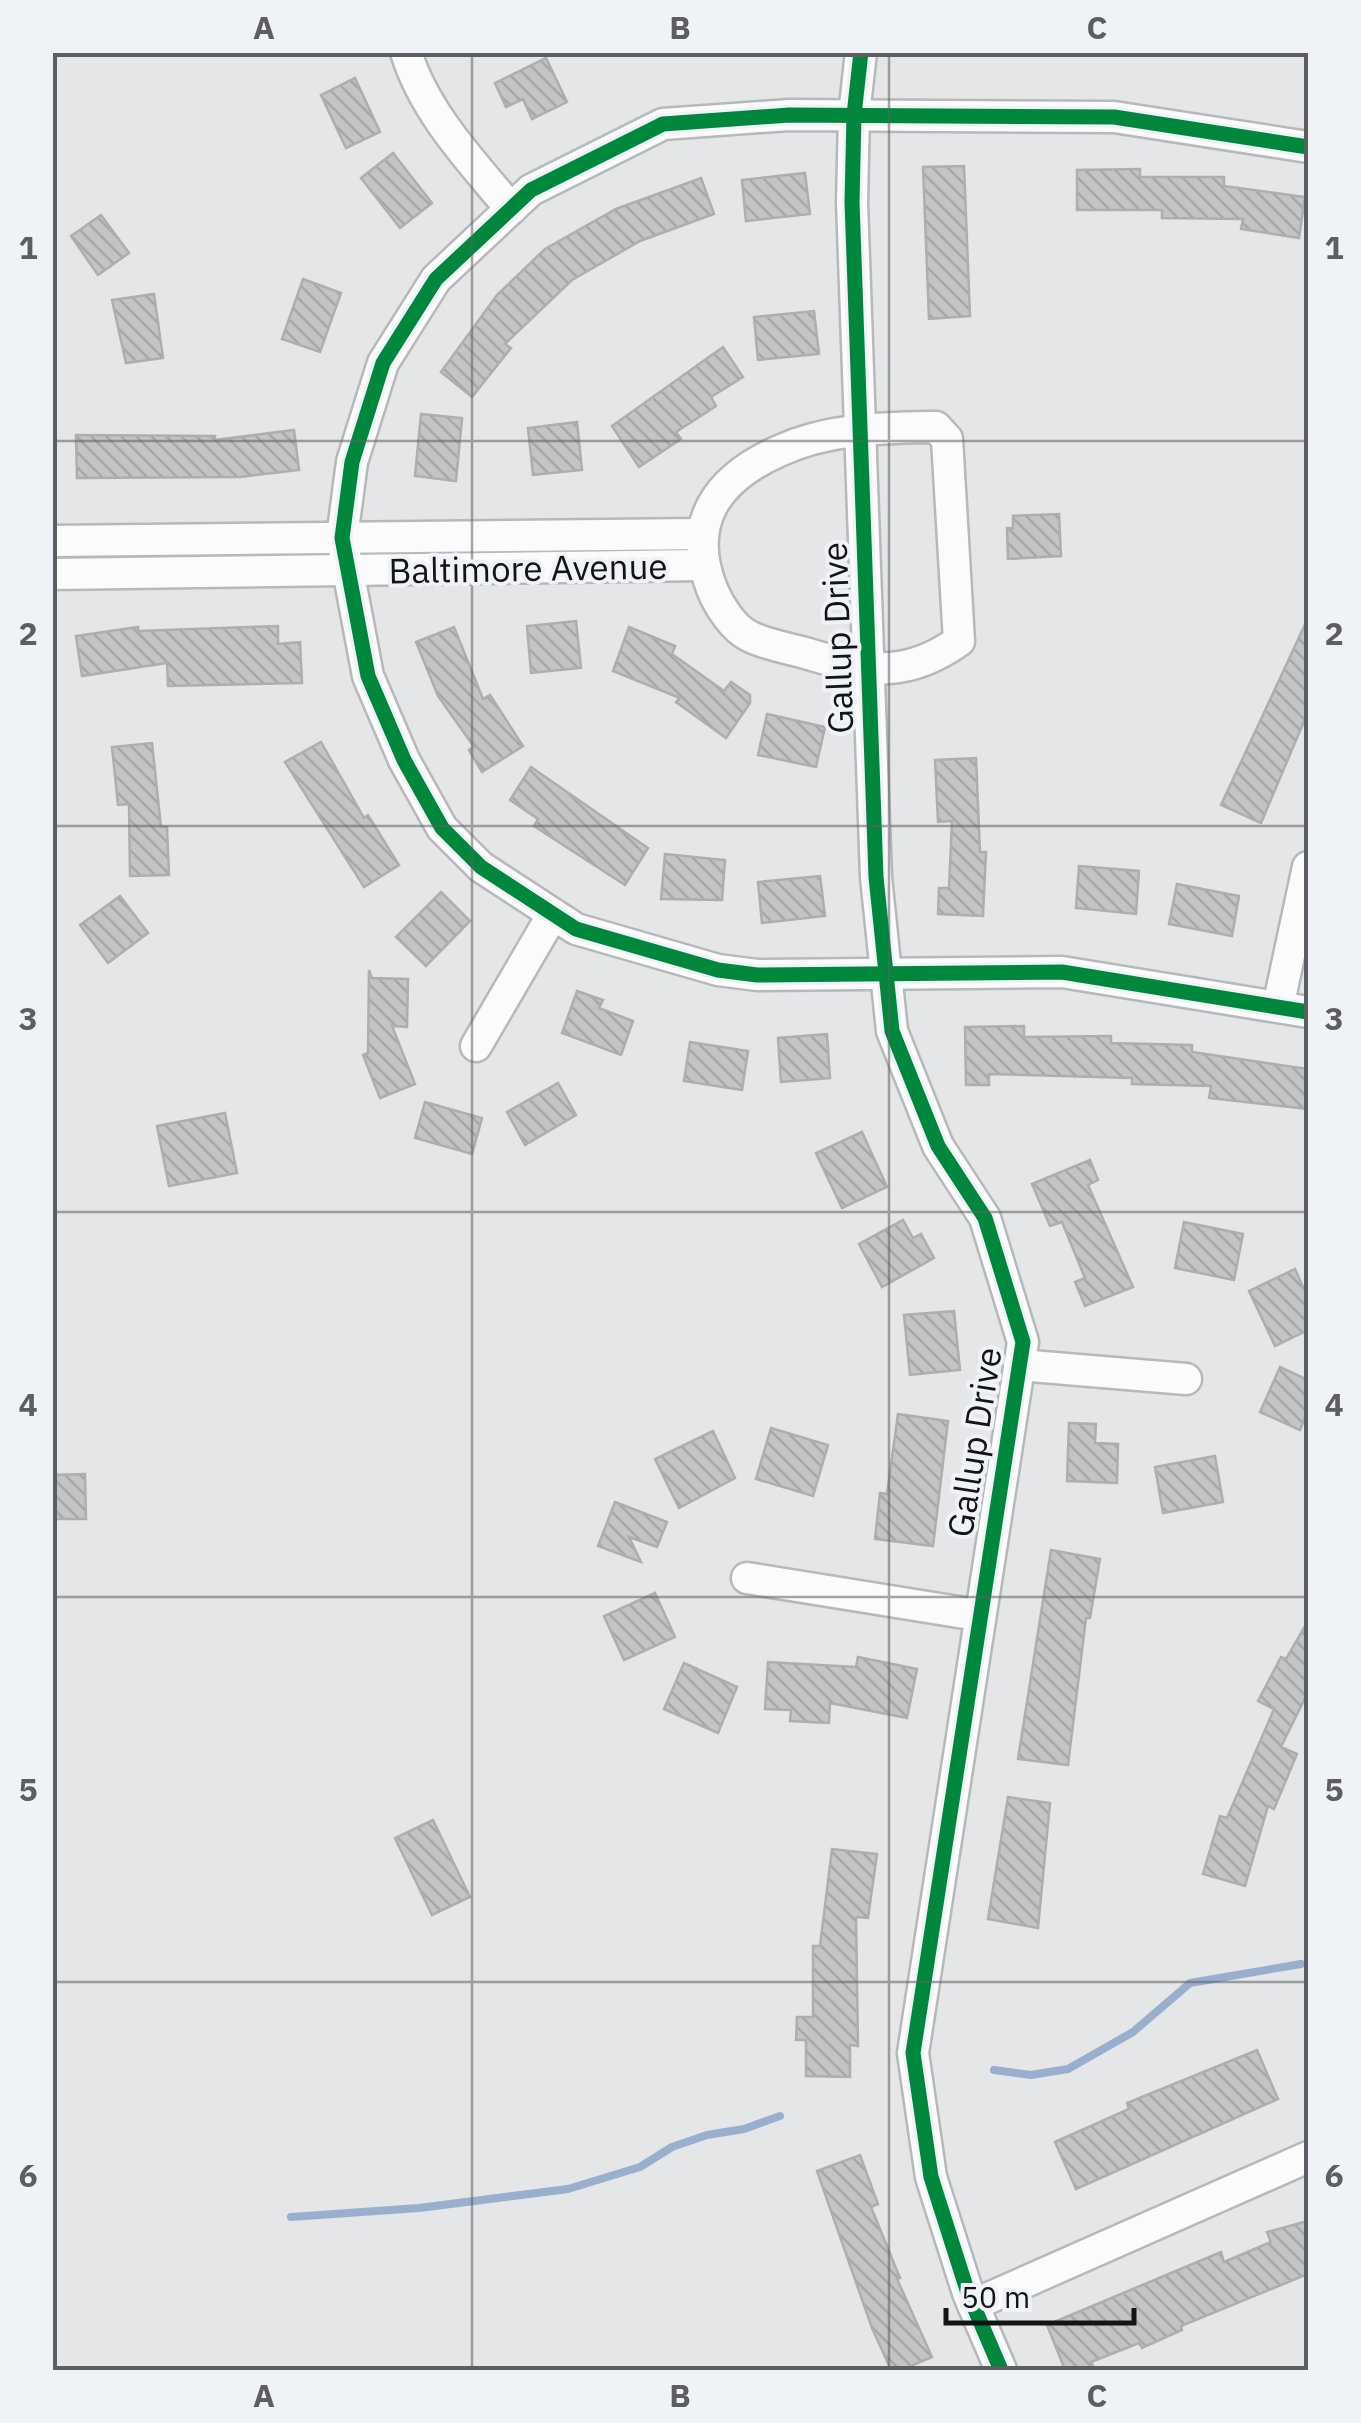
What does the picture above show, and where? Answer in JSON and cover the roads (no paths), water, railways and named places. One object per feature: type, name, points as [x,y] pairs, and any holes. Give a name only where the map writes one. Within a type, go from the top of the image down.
[{"type":"street","points":[[406,52],[412,72],[450,136],[511,209]]},
{"type":"street","name":"Gallup Drive","points":[[861,52],[854,116],[860,428],[883,972],[892,1030],[917,1097],[938,1146],[985,1218],[1023,1342],[913,2053],[931,2177],[973,2304],[1001,2370]]},
{"type":"street","points":[[1308,148],[1114,117],[854,116],[663,124],[530,190],[436,279],[382,363],[352,462],[342,538],[356,631],[368,676],[404,760],[442,828],[481,867],[576,929],[718,970],[758,975],[1062,972],[1294,1009],[1308,866]]},
{"type":"street","points":[[936,427],[947,440],[960,641],[928,660],[868,671],[747,636],[718,605],[703,565],[700,534],[716,498],[741,474],[800,442],[860,428],[936,427]]},
{"type":"street","name":"Baltimore Avenue","points":[[52,541],[700,534]]},
{"type":"street","name":"Baltimore Avenue","points":[[52,574],[703,565]]},
{"type":"street","points":[[476,1046],[554,914]]},
{"type":"street","points":[[1019,1366],[1186,1378]]},
{"type":"street","points":[[748,1578],[978,1615]]},
{"type":"street","points":[[973,2304],[1308,2157]]},
{"type":"waterway","points":[[994,2070],[1031,2075],[1068,2069],[1133,2032],[1190,1983],[1301,1964]]},
{"type":"waterway","points":[[291,2217],[419,2208],[568,2189],[640,2167],[672,2147],[780,2116]]}]
